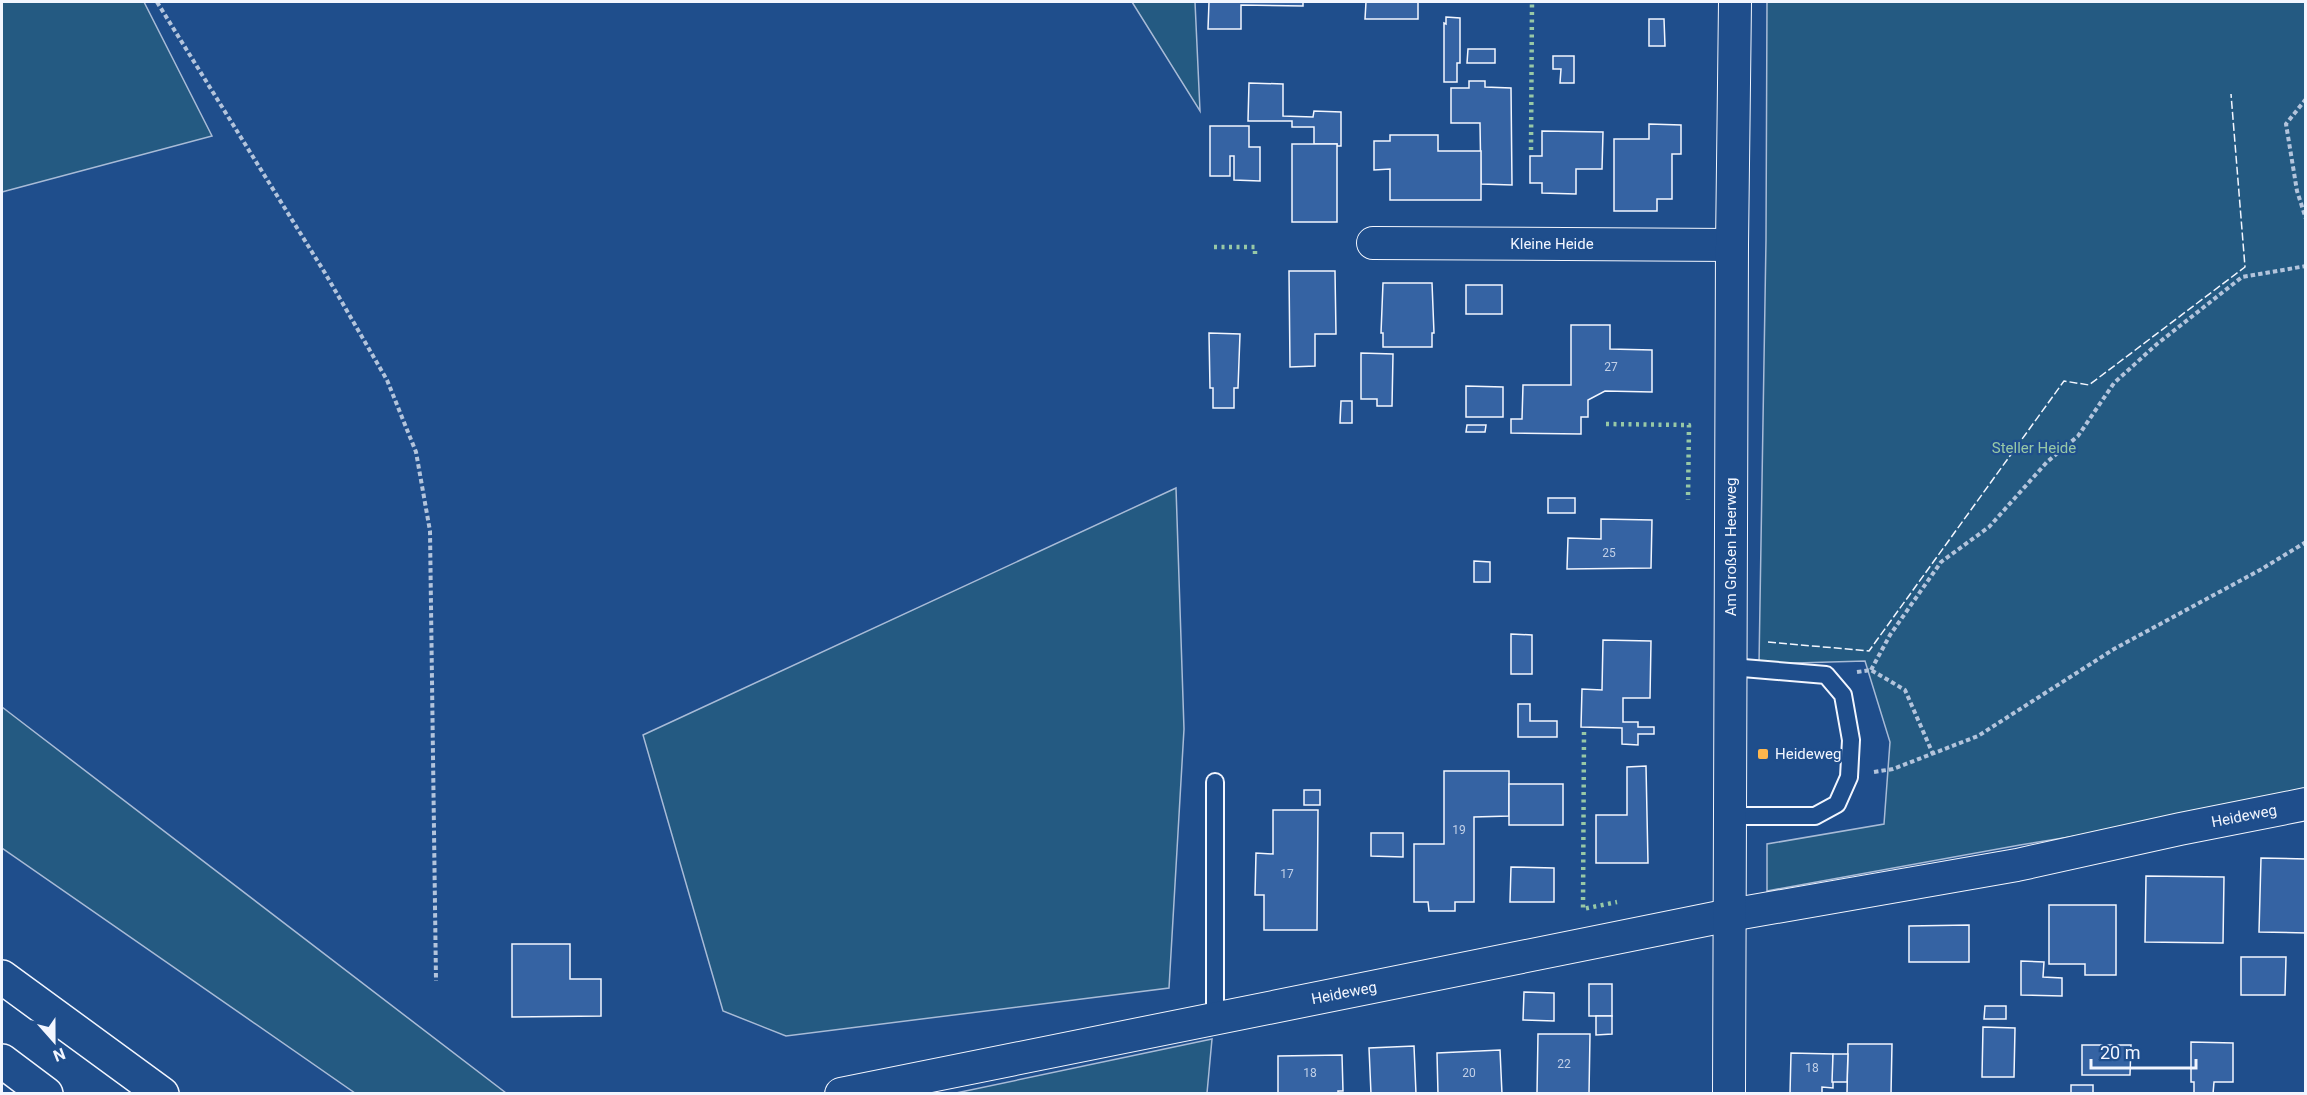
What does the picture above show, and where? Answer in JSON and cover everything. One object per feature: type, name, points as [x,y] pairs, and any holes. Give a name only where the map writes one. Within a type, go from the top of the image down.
[{"type":"highway","points":[[2,977],[162,1094]]},
{"type":"highway","points":[[2,1061],[46,1094]]},
{"type":"street","name":"Am Großen Heerweg","points":[[1729,1094],[1735,2]]},
{"type":"street","name":"Kleine Heide","points":[[1373,243],[1732,245]]},
{"type":"street","name":"Heideweg","points":[[841,1094],[1730,915],[2017,865],[2306,804]]},
{"type":"lane","points":[[1730,816],[1815,816],[1837,804],[1849,777],[1851,740],[1843,695],[1826,675],[1731,666]]},
{"type":"lane","points":[[1215,782],[1215,1018]]},
{"type":"path","points":[[157,2],[319,263],[387,380],[416,452],[430,531],[436,981]]},
{"type":"path","points":[[2306,99],[2286,124],[2297,190],[2306,219]]},
{"type":"path","points":[[1871,670],[1890,635],[1941,562],[1989,527],[2047,462],[2078,436],[2114,383],[2157,344],[2242,277],[2306,266]]},
{"type":"path","points":[[1849,777],[1893,769],[1978,736],[2114,649],[2260,570],[2306,542]]},
{"type":"path","points":[[1826,675],[1871,670],[1905,690],[1933,754]]},
{"type":"green space","points":[[2,2],[144,2],[212,136],[2,192]]},
{"type":"green space","points":[[1132,2],[1195,2],[1200,111]]},
{"type":"green space","name":"Steller Heide","points":[[1767,2],[2305,2],[2305,799],[2020,845],[1767,891],[1767,844],[1884,824],[1890,742],[1865,661],[1759,664],[1766,240]]},
{"type":"green space","points":[[1176,488],[1184,729],[1169,988],[786,1036],[723,1011],[643,735]]},
{"type":"green space","points":[[2,707],[506,1093],[355,1093],[2,848]]},
{"type":"green space","points":[[1212,1039],[1207,1093],[956,1093]]},
{"type":"building","points":[[1209,2],[1303,2],[1303,6],[1241,5],[1241,29],[1208,29]]},
{"type":"building","points":[[1366,2],[1418,2],[1418,19],[1365,19]]},
{"type":"building","points":[[1446,17],[1460,18],[1460,63],[1457,63],[1457,82],[1444,82],[1444,23],[1446,24]]},
{"type":"building","points":[[1649,19],[1664,19],[1665,46],[1649,46]]},
{"type":"building","points":[[1468,49],[1495,49],[1495,63],[1467,63]]},
{"type":"building","points":[[1553,56],[1574,56],[1574,83],[1560,83],[1561,69],[1553,69]]},
{"type":"building","points":[[1469,81],[1485,81],[1485,87],[1511,88],[1512,185],[1481,184],[1480,123],[1451,123],[1451,88],[1469,88]]},
{"type":"building","points":[[1249,83],[1283,84],[1283,116],[1313,117],[1314,111],[1341,112],[1341,146],[1314,144],[1314,127],[1292,127],[1292,121],[1248,121]]},
{"type":"building","points":[[1649,124],[1681,125],[1681,154],[1672,154],[1672,199],[1657,199],[1657,211],[1614,211],[1614,139],[1649,139]]},
{"type":"building","points":[[1210,126],[1249,126],[1249,147],[1260,147],[1260,181],[1234,180],[1234,156],[1230,156],[1230,176],[1210,176]]},
{"type":"building","points":[[1542,131],[1603,132],[1602,169],[1576,169],[1576,194],[1542,193],[1542,183],[1530,183],[1530,156],[1542,156]]},
{"type":"building","points":[[1390,135],[1438,135],[1438,151],[1481,151],[1481,200],[1390,200],[1390,169],[1374,170],[1374,141],[1390,141]]},
{"type":"building","points":[[1292,144],[1337,144],[1337,222],[1292,222]]},
{"type":"building","points":[[1289,271],[1335,271],[1336,334],[1315,334],[1315,366],[1290,367]]},
{"type":"building","points":[[1383,283],[1432,283],[1434,333],[1432,333],[1432,347],[1383,347],[1383,333],[1381,333]]},
{"type":"building","points":[[1466,285],[1502,285],[1502,314],[1466,314]]},
{"type":"building","points":[[1571,325],[1610,325],[1610,349],[1652,350],[1652,392],[1605,391],[1588,400],[1588,417],[1581,417],[1581,434],[1511,433],[1511,419],[1522,419],[1523,385],[1571,385]]},
{"type":"building","points":[[1209,333],[1240,334],[1238,388],[1234,388],[1234,408],[1213,408],[1213,388],[1210,388]]},
{"type":"building","points":[[1361,353],[1393,354],[1392,406],[1377,406],[1377,399],[1361,399]]},
{"type":"building","points":[[1466,386],[1503,387],[1503,417],[1466,417]]},
{"type":"building","points":[[1341,401],[1352,401],[1352,423],[1340,423]]},
{"type":"building","points":[[1467,425],[1486,425],[1485,432],[1466,432]]},
{"type":"building","points":[[1548,498],[1575,498],[1575,513],[1548,513]]},
{"type":"building","points":[[1601,519],[1652,520],[1651,568],[1567,569],[1568,538],[1601,539]]},
{"type":"building","points":[[1474,561],[1490,562],[1490,582],[1474,582]]},
{"type":"building","points":[[1511,634],[1532,635],[1532,674],[1511,674]]},
{"type":"building","points":[[1603,640],[1651,641],[1650,698],[1623,698],[1623,722],[1638,722],[1638,727],[1654,727],[1654,734],[1638,734],[1638,745],[1622,744],[1622,728],[1581,727],[1582,689],[1602,690]]},
{"type":"building","points":[[1518,704],[1530,704],[1530,721],[1557,721],[1557,737],[1518,737]]},
{"type":"building","points":[[1646,766],[1648,863],[1596,863],[1596,815],[1627,815],[1627,767]]},
{"type":"building","points":[[1444,771],[1509,771],[1509,816],[1474,817],[1474,902],[1455,902],[1455,911],[1429,911],[1428,902],[1414,902],[1414,844],[1444,844]]},
{"type":"building","points":[[1509,784],[1563,784],[1563,825],[1509,825]]},
{"type":"building","points":[[1304,790],[1320,790],[1320,805],[1304,805]]},
{"type":"building","points":[[1273,810],[1318,810],[1317,930],[1264,930],[1264,895],[1255,895],[1256,853],[1273,854]]},
{"type":"building","points":[[1371,833],[1403,833],[1403,857],[1371,856]]},
{"type":"building","points":[[2261,858],[2306,859],[2306,933],[2259,932]]},
{"type":"building","points":[[1511,867],[1554,868],[1554,902],[1510,902]]},
{"type":"building","points":[[2146,876],[2224,877],[2223,943],[2145,942]]},
{"type":"building","points":[[2049,905],[2116,905],[2116,975],[2085,975],[2085,964],[2049,964]]},
{"type":"building","points":[[1969,925],[1969,962],[1909,962],[1909,926]]},
{"type":"building","points":[[512,944],[570,944],[570,979],[601,979],[601,1016],[512,1017]]},
{"type":"building","points":[[2241,957],[2286,957],[2285,995],[2241,995]]},
{"type":"building","points":[[2021,961],[2044,962],[2043,977],[2062,978],[2062,996],[2021,995]]},
{"type":"building","points":[[1589,984],[1612,984],[1612,1016],[1589,1016]]},
{"type":"building","points":[[1524,992],[1554,993],[1554,1021],[1523,1020]]},
{"type":"building","points":[[1985,1006],[2006,1006],[2006,1019],[1984,1019]]},
{"type":"building","points":[[1596,1016],[1612,1016],[1612,1034],[1596,1035]]},
{"type":"building","points":[[1983,1027],[2015,1028],[2014,1077],[1982,1077]]},
{"type":"building","points":[[1538,1034],[1590,1034],[1589,1094],[1537,1094]]},
{"type":"building","points":[[2191,1042],[2233,1043],[2233,1082],[2214,1082],[2213,1094],[2157,1094],[2194,1093],[2194,1082],[2191,1082]]},
{"type":"building","points":[[1848,1044],[1892,1044],[1891,1094],[1847,1094]]},
{"type":"building","points":[[2082,1045],[2131,1045],[2130,1075],[2082,1075]]},
{"type":"building","points":[[1414,1046],[1416,1094],[1371,1094],[1369,1048]]},
{"type":"building","points":[[1500,1050],[1502,1094],[1438,1094],[1437,1053]]},
{"type":"building","points":[[1791,1053],[1833,1054],[1833,1088],[1822,1087],[1822,1094],[1790,1094]]},
{"type":"building","points":[[1833,1054],[1848,1054],[1847,1082],[1832,1082]]},
{"type":"building","points":[[1342,1055],[1343,1091],[1338,1091],[1338,1094],[1278,1094],[1278,1056]]},
{"type":"building","points":[[2071,1085],[2093,1085],[2093,1094],[2071,1094]]},
{"type":"hedge","points":[[1531,150],[1532,2]]},
{"type":"hedge","points":[[1214,247],[1255,247],[1255,258]]},
{"type":"hedge","points":[[1606,424],[1689,425],[1688,500]]},
{"type":"hedge","points":[[1584,732],[1583,909],[1617,902]]},
{"type":"fence","points":[[1768,642],[1869,651],[2064,381],[2089,385],[2245,267],[2231,94]]},
{"type":"place","name":"Heideweg","points":[[1763,754]]}]
